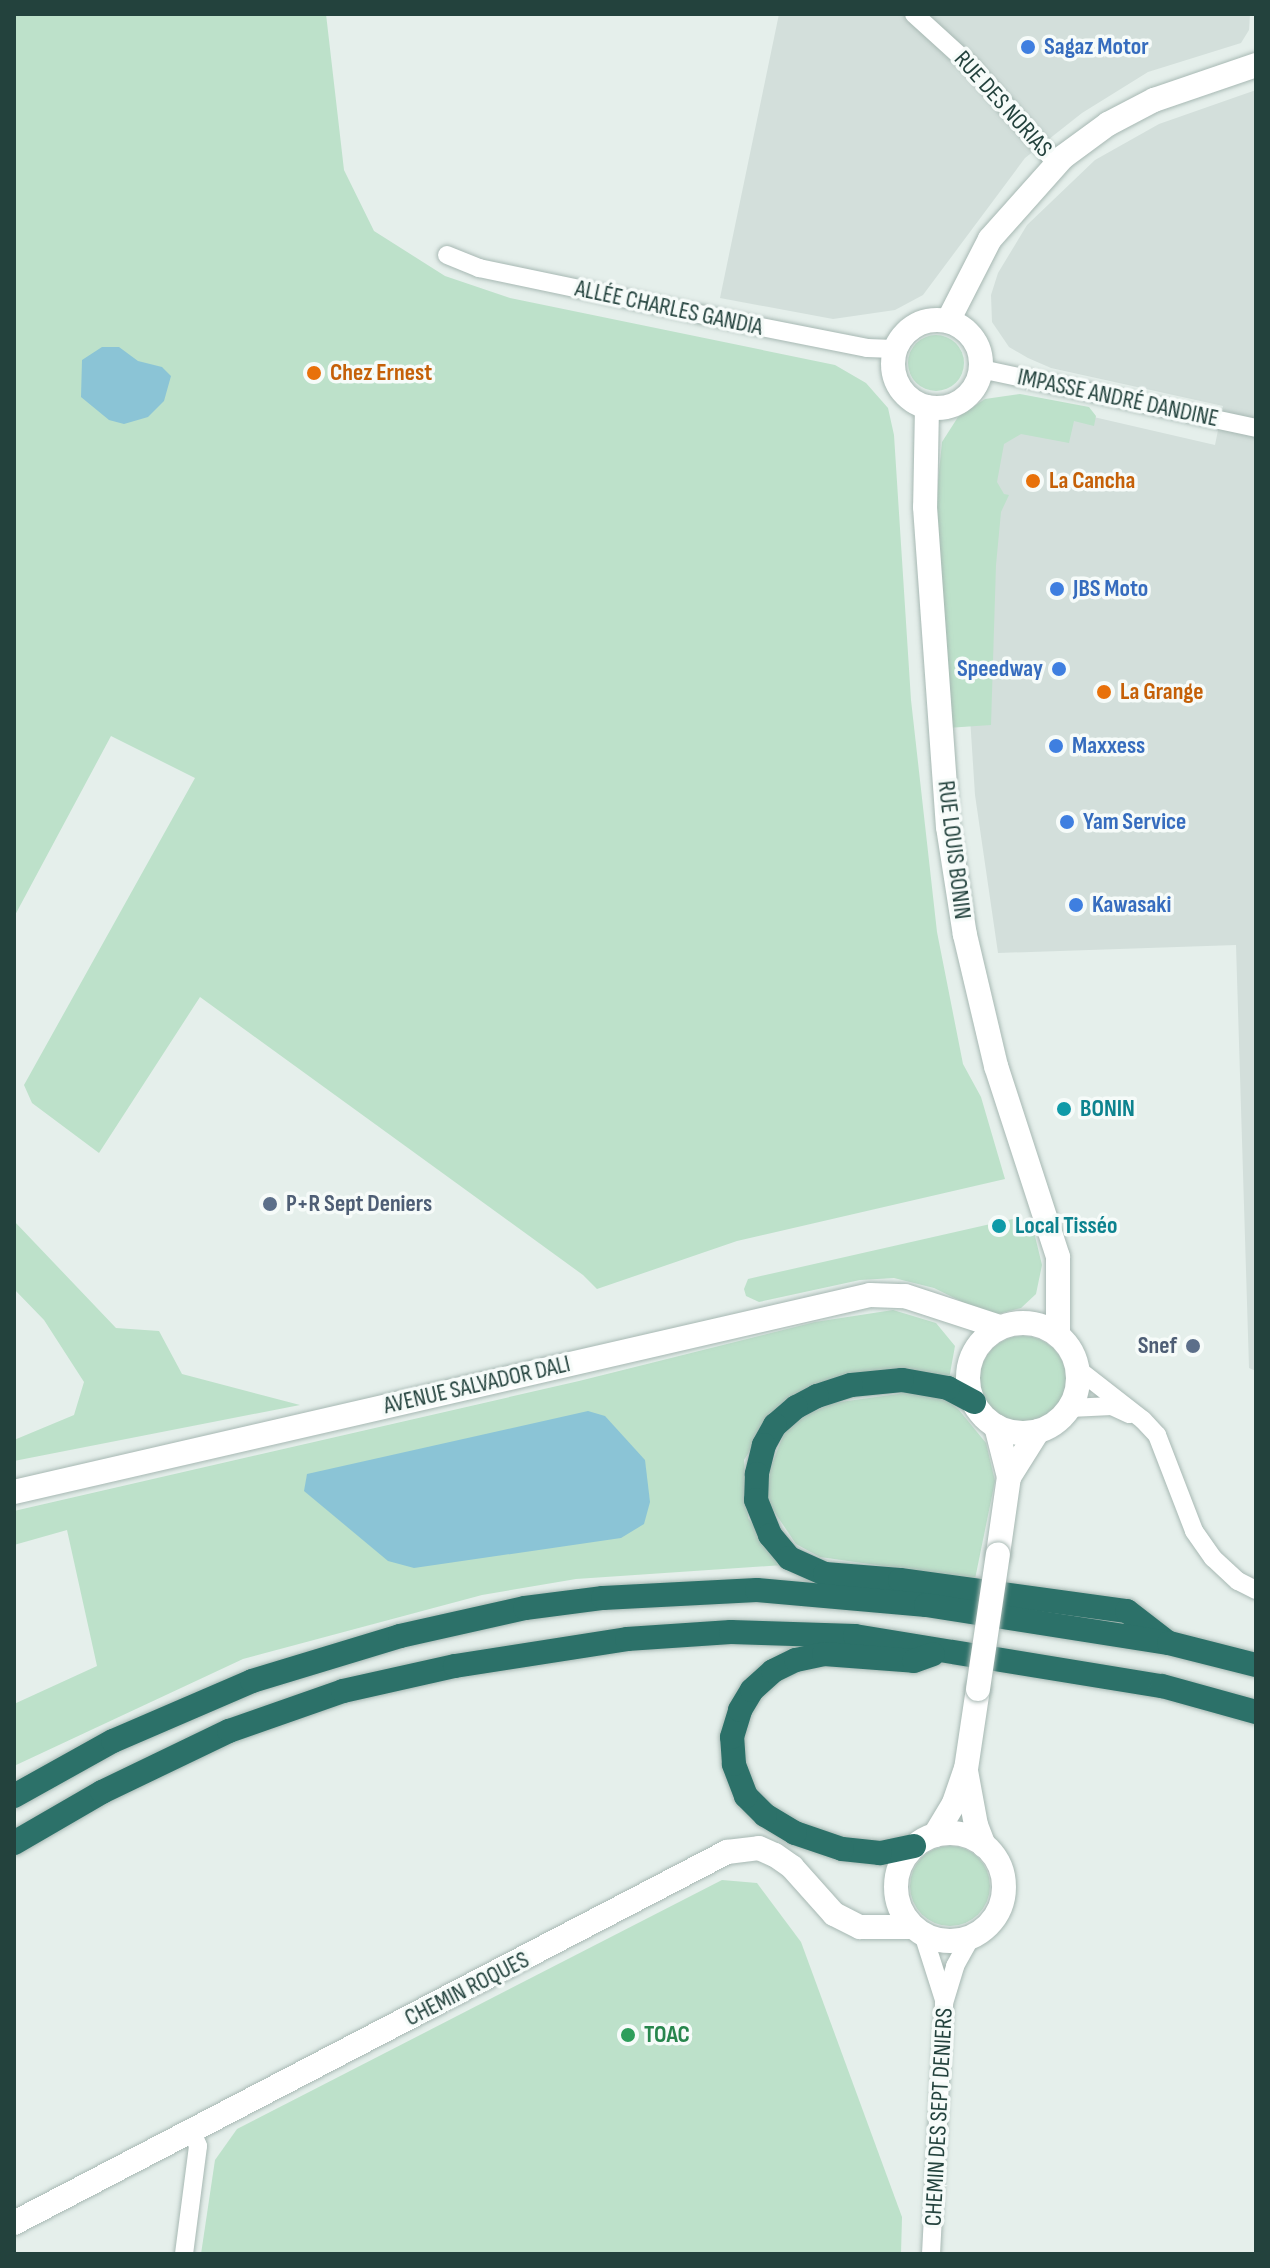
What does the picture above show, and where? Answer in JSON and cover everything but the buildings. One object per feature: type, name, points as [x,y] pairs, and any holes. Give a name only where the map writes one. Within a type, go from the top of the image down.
[{"type":"highway","points":[[974,1402],[948,1388],[902,1380],[851,1385],[817,1396],[796,1407],[775,1425],[764,1445],[757,1474],[756,1500],[770,1535],[789,1558],[825,1574],[900,1580],[1127,1611],[1169,1643]]},
{"type":"highway","points":[[14,1796],[113,1741],[252,1681],[400,1636],[525,1608],[619,1597],[757,1590],[926,1605],[1169,1643],[1256,1665]]},
{"type":"highway","points":[[14,1843],[102,1792],[229,1731],[343,1691],[455,1666],[627,1639],[731,1632],[855,1636],[1162,1686],[1256,1712]]},
{"type":"highway","points":[[924,1841],[880,1853],[842,1849],[795,1833],[765,1815],[746,1796],[734,1764],[732,1737],[740,1710],[752,1690],[773,1671],[796,1660],[824,1654],[914,1661],[947,1650]]},
{"type":"street","name":"RUE DES NORIAS","points":[[914,14],[970,65],[1056,163]]},
{"type":"street","points":[[948,321],[990,239],[1056,163],[1108,124],[1154,100],[1256,65]]},
{"type":"street","name":"ALLÉE CHARLES GANDIA","points":[[447,255],[479,268],[867,348],[894,349]]},
{"type":"street","points":[[933,319],[948,321],[962,327],[973,338],[980,353],[981,369],[975,386],[965,398],[942,408],[927,407],[905,396],[896,383],[892,364],[894,349],[903,334],[915,325],[933,319]]},
{"type":"street","name":"IMPASSE ANDRÉ DANDINE","points":[[981,369],[1256,428]]},
{"type":"street","name":"RUE LOUIS BONIN","points":[[927,407],[925,507],[948,827],[965,935],[996,1066],[1058,1257],[1058,1334]]},
{"type":"street","points":[[1027,1322],[1057,1279]]},
{"type":"street","name":"AVENUE SALVADOR DALI","points":[[14,1492],[870,1295],[905,1296],[1000,1327]]},
{"type":"street","points":[[940,1308],[957,1323],[974,1353]]},
{"type":"street","points":[[944,2003],[936,1966],[918,1931],[898,1903],[895,1888],[900,1865],[954,1803],[966,1769],[1009,1477],[996,1426],[974,1402],[968,1375],[974,1353],[1000,1327],[1027,1322],[1058,1334],[1075,1356],[1079,1370],[1078,1390],[1070,1408],[1056,1423],[1038,1431],[1017,1433],[996,1426]]},
{"type":"street","points":[[1079,1370],[1143,1420],[1157,1435],[1194,1531],[1213,1558],[1238,1581],[1256,1590]]},
{"type":"street","points":[[1070,1408],[1112,1406],[1143,1420]]},
{"type":"street","points":[[1009,1477],[1038,1431]]},
{"type":"street","points":[[842,1919],[860,1927],[918,1931],[955,1941],[971,1937],[994,1917],[1003,1896],[1000,1868],[984,1846],[976,1825],[966,1769]]},
{"type":"street","points":[[924,1841],[961,1834],[984,1846]]},
{"type":"street","name":"CHEMIN ROQUES","points":[[14,2223],[727,1852],[759,1848],[775,1855],[792,1867],[842,1919]]},
{"type":"street","points":[[842,1919],[866,1915],[881,1906],[895,1888]]},
{"type":"street","name":"CHEMIN DES SEPT DENIERS","points":[[931,2254],[944,2003],[955,1966],[971,1937]]},
{"type":"street","points":[[184,2254],[198,2146],[192,2131]]},
{"type":"shaded area","points":[[779,14],[1250,14],[1249,30],[1241,43],[1148,72],[1082,113],[1025,158],[923,295],[895,310],[833,319],[720,298]]},
{"type":"shaded area","points":[[1256,90],[1256,1371],[1249,1368],[1236,945],[998,953],[975,795],[966,655],[978,412],[1033,403],[1215,445],[1223,406],[1051,368],[1009,347],[992,322],[991,295],[998,273],[1027,225],[1095,160],[1159,124]]},
{"type":"green space","points":[[14,14],[326,14],[344,170],[374,231],[445,276],[510,298],[835,365],[866,383],[888,408],[894,435],[911,700],[937,932],[963,1064],[981,1097],[1005,1179],[737,1241],[597,1289],[583,1275],[200,997],[99,1153],[32,1103],[24,1085],[195,778],[111,736],[14,917]]},
{"type":"green space","points":[[936,335],[956,343],[964,363],[956,383],[936,391],[916,383],[908,363],[916,343]]},
{"type":"green space","points":[[1020,394],[1089,407],[1096,416],[1094,426],[1074,421],[1069,443],[1021,434],[1004,444],[997,482],[1004,494],[1009,495],[1001,512],[996,565],[991,725],[947,728],[935,513],[942,442],[958,417],[985,399]]},
{"type":"green space","points":[[1017,1218],[1034,1232],[1042,1265],[1036,1294],[1021,1308],[998,1314],[983,1312],[934,1288],[894,1278],[860,1280],[759,1302],[746,1296],[744,1289],[748,1279]]},
{"type":"green space","points":[[14,1221],[116,1328],[159,1331],[182,1374],[300,1405],[14,1461],[14,1440],[74,1415],[84,1382],[44,1320],[14,1289]]},
{"type":"green space","points":[[893,1310],[936,1323],[955,1346],[949,1379],[896,1372],[828,1380],[779,1405],[744,1460],[748,1518],[783,1565],[576,1579],[482,1595],[243,1659],[14,1766],[14,1704],[97,1666],[67,1530],[14,1545],[14,1511],[579,1381],[815,1322]]},
{"type":"green space","points":[[1023,1336],[1047,1343],[1059,1355],[1066,1379],[1059,1403],[1047,1415],[1023,1422],[999,1415],[987,1403],[980,1379],[987,1355],[999,1343]]},
{"type":"green space","points":[[913,1388],[936,1391],[959,1410],[986,1443],[995,1481],[975,1579],[820,1557],[796,1544],[769,1504],[766,1479],[785,1431],[808,1414],[833,1403],[898,1394]]},
{"type":"green space","points":[[950,1846],[965,1849],[978,1858],[987,1871],[990,1886],[987,1901],[978,1914],[965,1923],[950,1926],[935,1923],[922,1914],[913,1901],[910,1886],[913,1871],[922,1858],[935,1849]]},
{"type":"green space","name":"TOAC","points":[[722,1880],[757,1883],[801,1942],[902,2217],[901,2254],[201,2254],[215,2160],[237,2129]]},
{"type":"water","points":[[102,347],[119,347],[138,361],[162,367],[171,376],[164,401],[148,417],[124,424],[109,420],[81,397],[82,360]]},
{"type":"water","points":[[588,1411],[605,1416],[645,1460],[650,1502],[644,1524],[621,1538],[414,1568],[388,1561],[304,1491],[307,1474]]},
{"type":"place","name":"Sagaz Motor","points":[[1028,47]]},
{"type":"place","name":"Chez Ernest","points":[[314,373]]},
{"type":"place","name":"La Cancha","points":[[1033,481]]},
{"type":"place","name":"JBS Moto","points":[[1057,589]]},
{"type":"place","name":"Speedway","points":[[1059,669]]},
{"type":"place","name":"La Grange","points":[[1104,692]]},
{"type":"place","name":"Maxxess","points":[[1056,746]]},
{"type":"place","name":"Yam Service","points":[[1067,822]]},
{"type":"place","name":"Kawasaki","points":[[1076,905]]},
{"type":"place","name":"BONIN","points":[[1064,1109]]},
{"type":"place","name":"P+R Sept Deniers","points":[[270,1204]]},
{"type":"place","name":"Local Tisséo","points":[[999,1226]]},
{"type":"place","name":"Snef","points":[[1193,1346]]},
{"type":"place","name":"TOAC","points":[[628,2035]]}]
